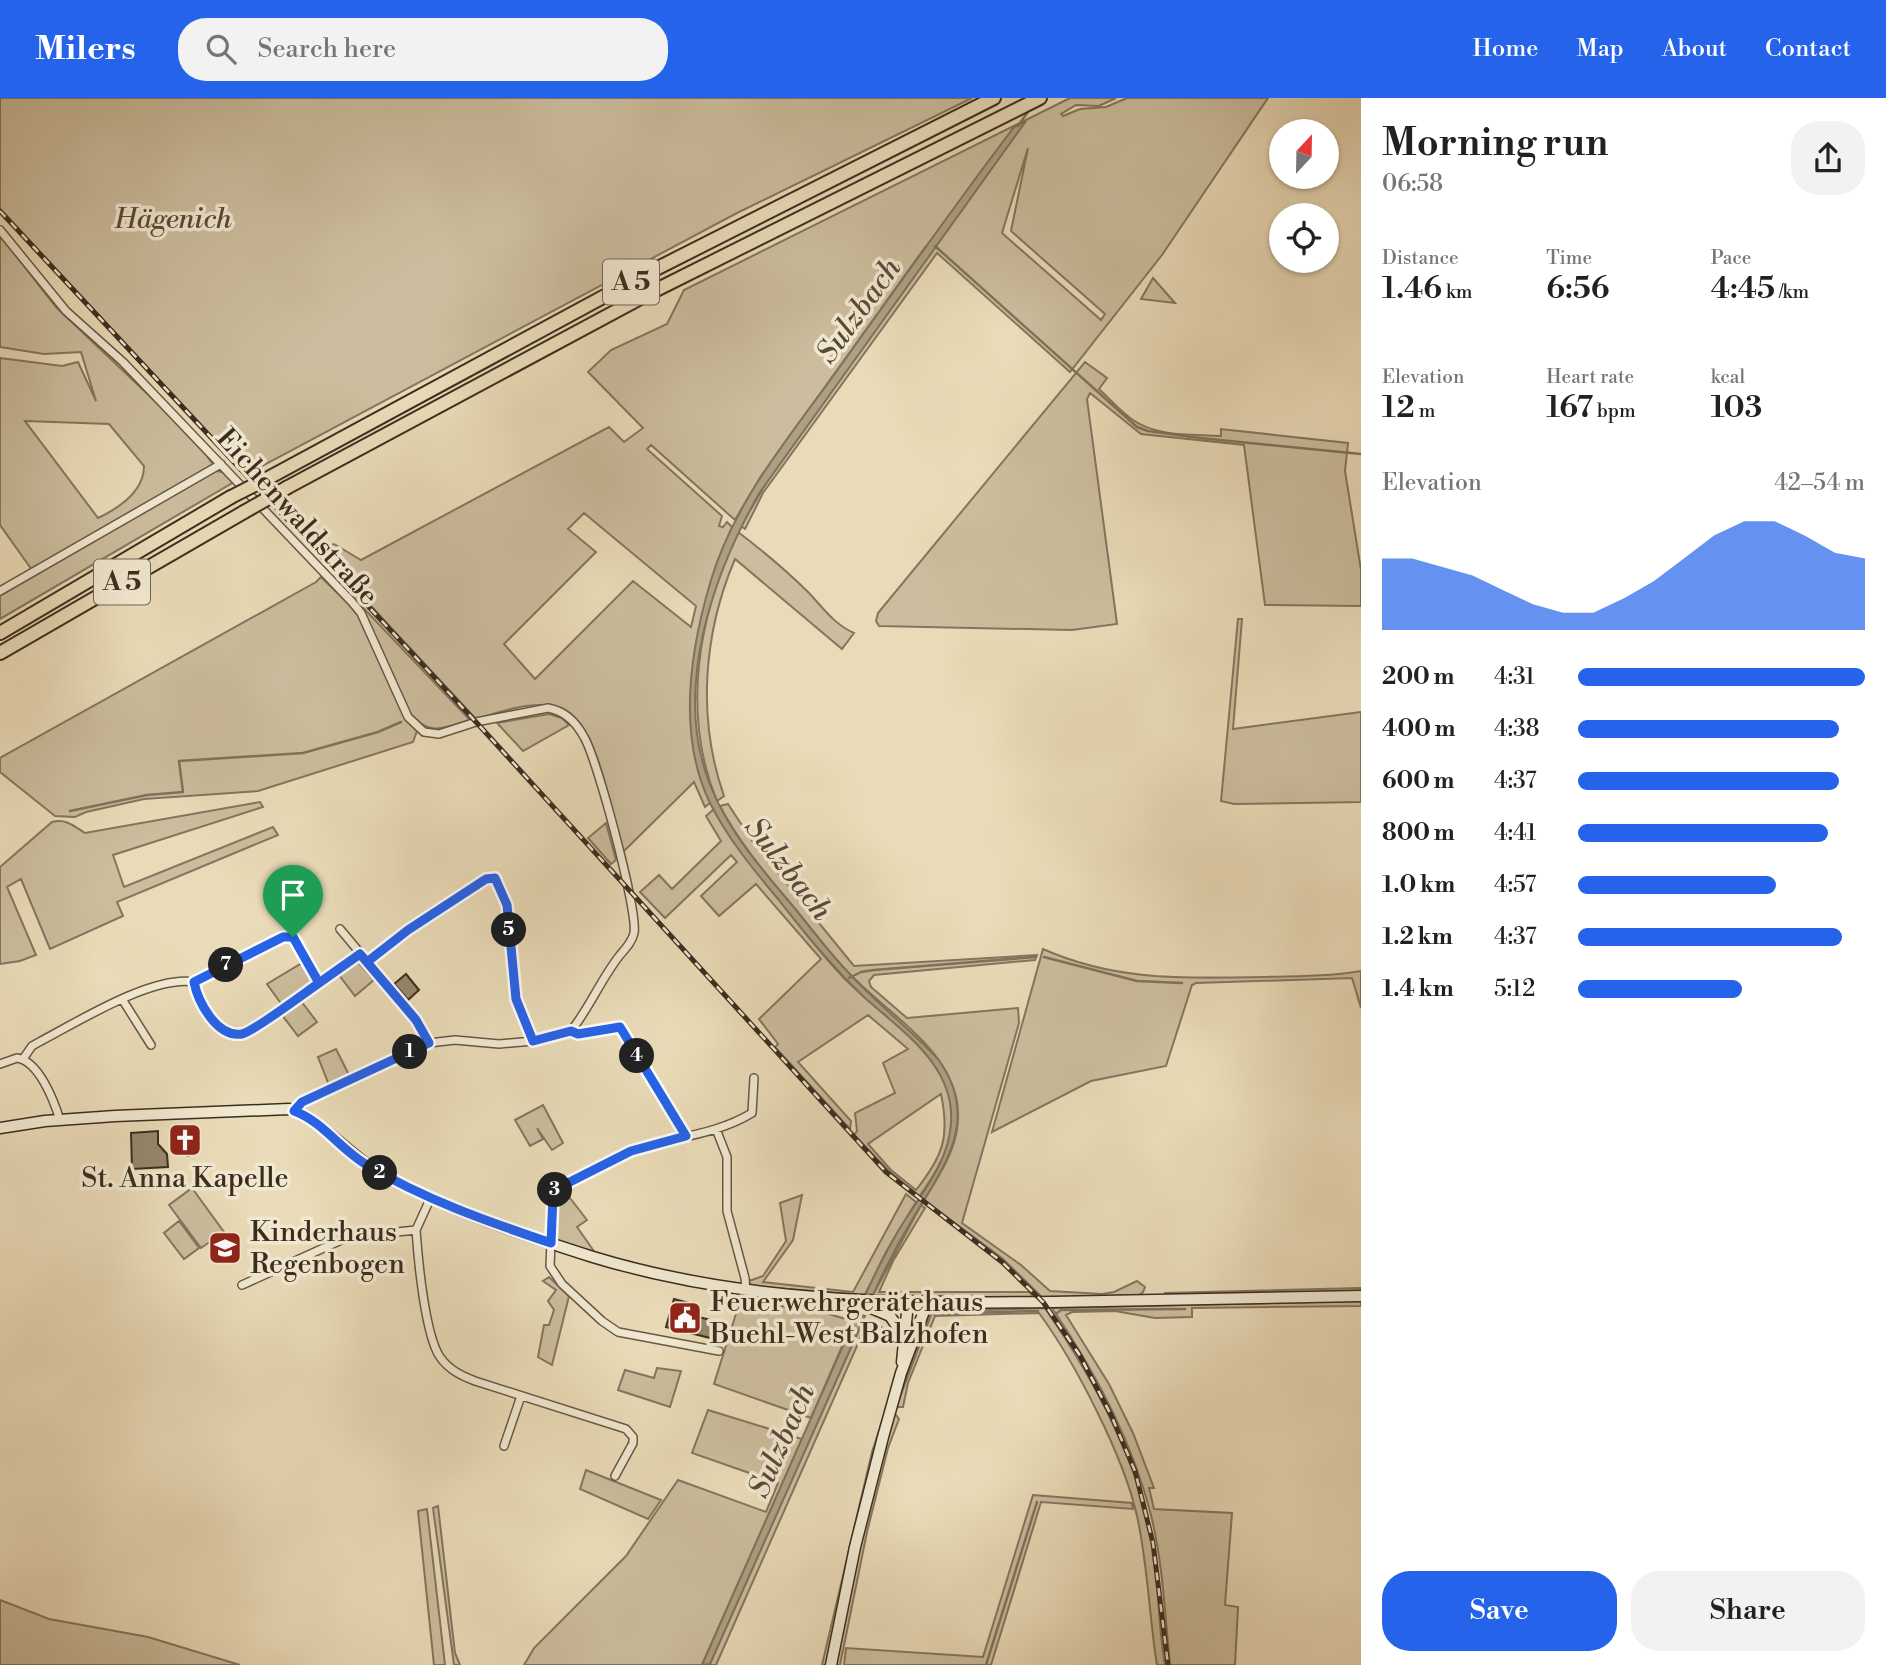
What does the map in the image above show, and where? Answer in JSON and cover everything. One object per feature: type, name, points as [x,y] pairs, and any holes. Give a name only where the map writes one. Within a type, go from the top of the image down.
[{"type":"highway","name":"A 5","points":[[0,633],[231,497],[615,290],[994,98]]},
{"type":"highway","name":"A 5","points":[[0,653],[288,487],[612,313],[1040,98]]},
{"type":"street","name":"Eichenwaldstraße","points":[[0,230],[66,311],[123,362],[361,613],[408,717],[420,730],[439,734],[476,722],[548,708],[562,712],[570,718],[584,736],[629,887],[635,927],[629,944],[604,975],[571,1031]]},
{"type":"street","points":[[0,591],[221,464]]},
{"type":"street","points":[[367,962],[408,930],[475,886],[489,878],[495,878],[507,905],[516,999],[533,1041]]},
{"type":"street","points":[[340,929],[421,1026],[429,1043]]},
{"type":"street","points":[[23,1059],[32,1046],[122,999],[160,984],[194,982],[288,936],[297,942],[319,983]]},
{"type":"street","points":[[194,982],[196,993],[215,1024],[239,1034],[249,1031],[360,954]]},
{"type":"street","points":[[122,999],[151,1045]]},
{"type":"street","points":[[294,1111],[302,1102],[429,1043],[455,1040],[499,1044],[533,1041],[571,1031],[578,1034],[614,1027],[622,1028],[661,1098],[686,1136]]},
{"type":"street","points":[[0,1064],[17,1058],[23,1059],[40,1077],[60,1120]]},
{"type":"street","points":[[719,1351],[627,1335],[610,1328],[552,1273],[553,1195],[556,1189],[631,1151],[716,1129],[752,1113],[754,1078]]},
{"type":"street","points":[[0,1128],[60,1120],[269,1109],[294,1111],[310,1118],[363,1163],[431,1197],[551,1243],[668,1277],[780,1296],[875,1306],[908,1303],[1361,1296]]},
{"type":"street","points":[[716,1129],[726,1157],[727,1211],[746,1291]]},
{"type":"street","points":[[431,1197],[416,1230],[431,1337],[439,1356],[463,1376],[602,1420],[630,1433],[633,1443],[615,1475]]},
{"type":"street","points":[[242,1285],[348,1237],[416,1230]]},
{"type":"street","points":[[901,1373],[908,1303]]},
{"type":"street","points":[[831,1665],[855,1547],[901,1373],[927,1303]]},
{"type":"street","points":[[875,1306],[890,1316],[904,1336]]},
{"type":"street","points":[[504,1446],[521,1396]]},
{"type":"green space","name":"Hägenich","points":[[0,98],[972,98],[737,213],[247,474],[0,209]]},
{"type":"green space","points":[[1070,98],[1116,98],[1099,106],[1076,105],[1061,114],[1063,116],[1080,109],[1106,107],[1127,98],[1268,98],[1162,255],[1070,372],[937,253],[763,493],[745,529],[741,526],[774,470],[926,246],[761,476],[735,520],[651,445],[647,449],[722,516],[719,526],[723,527],[727,522],[732,527],[708,594],[694,664],[694,733],[699,768],[710,803],[705,807],[694,782],[622,853],[602,772],[585,731],[574,717],[561,708],[540,705],[518,707],[476,719],[319,550],[334,544],[361,560],[609,427],[624,442],[643,428],[588,372],[611,350],[667,324],[684,290]],"holes":[[[1028,148],[1011,231],[1105,314],[1101,320],[1002,233]],[[584,513],[696,606],[691,627],[633,581],[535,679],[504,644],[596,552],[568,529]]]},
{"type":"green space","points":[[0,235],[56,307],[198,442],[217,471],[227,473],[234,482],[0,619],[0,596],[124,524],[121,519],[32,570],[0,525],[0,358],[62,366],[78,362],[96,401],[81,352],[44,354],[0,347]],"holes":[[[25,421],[109,424],[144,466],[143,475],[129,498],[98,518]]]},
{"type":"green space","points":[[1153,278],[1175,303],[1141,299]]},
{"type":"green space","points":[[1085,362],[1107,378],[1099,389],[1129,417],[1153,429],[1175,434],[1221,436],[1221,429],[1348,443],[1345,471],[1361,570],[1361,606],[1265,605],[1244,445],[1141,434],[1090,393],[1087,399],[1117,624],[1072,630],[879,626],[876,621],[878,613]]},
{"type":"green space","points":[[738,532],[792,577],[835,621],[854,633],[842,649],[735,559],[716,617],[707,677],[710,737],[724,796],[717,801],[699,734],[699,665],[713,597]]},
{"type":"green space","points":[[321,577],[359,614],[407,720],[417,731],[413,742],[258,791],[144,799],[75,817],[55,816],[0,772],[0,758]]},
{"type":"green space","points":[[349,596],[353,597],[470,720],[437,729],[423,725],[409,713]]},
{"type":"green space","points":[[1238,619],[1242,619],[1233,729],[1361,712],[1361,802],[1234,804],[1221,801]]},
{"type":"green space","points":[[549,714],[562,718],[569,725],[523,751],[497,723]]},
{"type":"green space","points":[[260,802],[263,807],[113,855],[124,887],[273,827],[278,835],[117,902],[123,916],[50,949],[21,879],[7,887],[36,955],[0,964],[0,867],[52,822],[65,822],[85,833]]},
{"type":"green space","points":[[728,804],[753,842],[854,966],[1037,955],[1035,960],[874,975],[869,981],[871,987],[907,1018],[1018,1008],[1019,1023],[962,1223],[1021,1265],[1050,1291],[1102,1294],[1114,1292],[1137,1281],[1145,1287],[1143,1292],[1139,1295],[1043,1298],[1002,1258],[924,1200],[951,1152],[958,1125],[956,1097],[949,1077],[925,1043],[839,963],[764,871],[720,806]]},
{"type":"green space","points":[[714,809],[751,864],[825,958],[856,990],[918,1045],[942,1077],[952,1109],[950,1136],[935,1173],[919,1197],[854,1135],[857,1131],[855,1113],[895,1093],[883,1063],[908,1049],[868,1015],[798,1062],[851,1121],[850,1129],[775,1047],[778,1044],[759,1019],[821,959],[756,884],[719,916],[701,896],[737,862],[731,855],[665,918],[640,892],[659,875],[672,889],[721,841],[706,816]],"holes":[[[941,1094],[944,1109],[942,1145],[933,1167],[916,1190],[891,1170],[868,1144]]]},
{"type":"green space","points":[[606,823],[616,860],[611,864],[588,838]]},
{"type":"green space","points":[[1043,949],[1098,967],[1152,976],[1301,976],[1361,971],[1361,1008],[1352,978],[1196,983],[1192,985],[1166,1066],[1091,1081],[992,1132]]},
{"type":"green space","points":[[358,962],[374,980],[355,996],[339,975]]},
{"type":"green space","points":[[302,963],[312,981],[311,986],[282,1005],[267,984]]},
{"type":"green space","points":[[301,1001],[317,1022],[298,1036],[282,1015]]},
{"type":"green space","points":[[336,1049],[350,1077],[329,1085],[318,1057]]},
{"type":"green space","points":[[543,1105],[563,1143],[552,1150],[537,1128],[543,1139],[530,1146],[515,1120]]},
{"type":"green space","points":[[192,1188],[224,1232],[201,1248],[169,1205]]},
{"type":"green space","points":[[563,1189],[587,1220],[577,1227],[596,1254],[556,1241],[558,1192]]},
{"type":"green space","points":[[906,1194],[916,1202],[885,1254],[865,1295],[750,1286],[749,1281],[763,1276],[786,1241],[780,1203],[802,1195],[793,1240],[763,1282],[853,1292]]},
{"type":"green space","points":[[921,1205],[925,1208],[893,1261],[879,1292],[1029,1292],[1035,1298],[873,1295]]},
{"type":"green space","points":[[179,1221],[199,1248],[184,1259],[164,1233]]},
{"type":"green space","points":[[549,1277],[569,1296],[552,1365],[538,1357],[544,1325],[549,1325],[554,1310],[548,1301],[556,1290],[543,1281]]},
{"type":"green space","points":[[1361,1288],[1361,1292],[1164,1293]]},
{"type":"green space","points":[[740,1301],[818,1311],[853,1321],[811,1418],[714,1384]]},
{"type":"green space","points":[[1361,1301],[1361,1306],[1192,1308],[1192,1317],[1155,1318],[1115,1311],[1072,1312],[1066,1315],[1109,1384],[1133,1433],[1154,1488],[1149,1488],[1154,1509],[1232,1513],[1225,1605],[1238,1607],[1235,1665],[1170,1665],[1158,1552],[1143,1487],[1123,1433],[1097,1381],[1052,1308]]},
{"type":"green space","points":[[1045,1308],[1097,1392],[1126,1453],[1137,1484],[1153,1547],[1165,1665],[1157,1665],[1141,1534],[1131,1492],[1097,1411],[1068,1357],[1039,1313],[935,1316],[908,1383],[903,1407],[896,1407],[929,1312]]},
{"type":"green space","points":[[862,1323],[886,1329],[894,1342],[881,1330],[864,1330],[716,1665],[709,1665]]},
{"type":"green space","points":[[657,1368],[681,1371],[670,1407],[618,1390],[625,1370],[654,1378]]},
{"type":"green space","points":[[708,1410],[802,1439],[702,1665],[524,1665],[534,1648],[626,1556],[678,1480],[766,1512],[778,1483],[692,1453]]},
{"type":"green space","points":[[885,1412],[827,1665],[822,1665],[872,1452]]},
{"type":"green space","points":[[896,1415],[899,1419],[888,1448],[867,1532],[840,1665],[835,1665],[856,1560],[893,1416]]},
{"type":"green space","points":[[586,1470],[661,1500],[648,1519],[580,1489]]},
{"type":"green space","points":[[1033,1495],[1132,1503],[1133,1509],[1041,1502],[991,1665],[844,1665],[846,1648],[983,1657]]},
{"type":"green space","points":[[438,1506],[455,1653],[460,1665],[454,1665],[433,1508]]},
{"type":"green space","points":[[427,1509],[445,1665],[434,1665],[418,1511]]},
{"type":"green space","points":[[0,1600],[49,1619],[148,1637],[240,1665],[0,1665]]},
{"type":"shaded area","points":[[1026,121],[760,492],[727,559],[714,595],[703,632],[697,671],[695,709],[699,746],[709,782],[734,832],[839,962],[938,1059],[951,1081],[957,1102],[954,1141],[946,1160],[897,1246],[873,1295],[865,1295],[895,1236],[945,1152],[951,1123],[945,1084],[924,1052],[865,998],[809,937],[750,865],[717,816],[700,777],[693,749],[690,692],[693,663],[711,580],[721,551],[749,495],[1014,127]]},
{"type":"shaded area","points":[[857,1314],[865,1316],[710,1664],[702,1665]]},
{"type":"building","points":[[406,974],[419,990],[408,1000],[394,984]]},
{"type":"building","points":[[158,1131],[158,1144],[167,1154],[168,1167],[132,1169],[131,1133]]},
{"type":"building","name":"St. Anna Kapelle","points":[[189,1133],[197,1150],[188,1156],[183,1154],[177,1136]]},
{"type":"building","name":"Feuerwehrgerätehaus Buehl-West Balzhofen","points":[[674,1299],[689,1303],[686,1314],[715,1321],[710,1338],[666,1327]]},
{"type":"waterway","name":"Sulzbach","points":[[1018,126],[1030,109]]},
{"type":"waterway","points":[[935,246],[1137,427],[1200,438],[1361,454]]},
{"type":"waterway","points":[[70,811],[147,795],[183,792],[179,761],[303,753],[378,732],[401,722]]},
{"type":"waterway","points":[[849,978],[874,970],[1035,957]]},
{"type":"waterway","points":[[1044,957],[1137,981],[1182,983]]},
{"type":"waterway","points":[[1057,1313],[1061,1310],[1185,1309]]},
{"type":"waterway","points":[[899,1399],[931,1314],[1038,1311]]},
{"type":"waterway","points":[[986,1665],[1037,1502]]},
{"type":"railway","points":[[0,211],[476,722],[886,1172],[1002,1262],[1043,1302],[1079,1354],[1111,1415],[1135,1471],[1153,1543],[1168,1665]]},
{"type":"place","name":"St. Anna Kapelle","points":[[185,1140]]},
{"type":"place","name":"Kinderhaus Regenbogen","points":[[225,1248]]},
{"type":"place","name":"Feuerwehrgerätehaus Buehl-West Balzhofen","points":[[685,1318]]},
{"type":"route","points":[[293,937],[283,937],[194,982],[196,993],[215,1024],[234,1033],[244,1034],[319,983],[326,978],[360,954],[367,962],[408,930],[486,879],[495,878],[507,905],[516,999],[533,1041],[566,1035],[571,1031],[578,1034],[620,1027],[686,1136],[631,1151],[556,1189],[553,1192],[551,1243],[500,1225],[389,1178],[344,1149],[310,1118],[294,1111],[302,1102],[429,1043],[425,1032],[360,954],[319,983],[293,937]]}]
